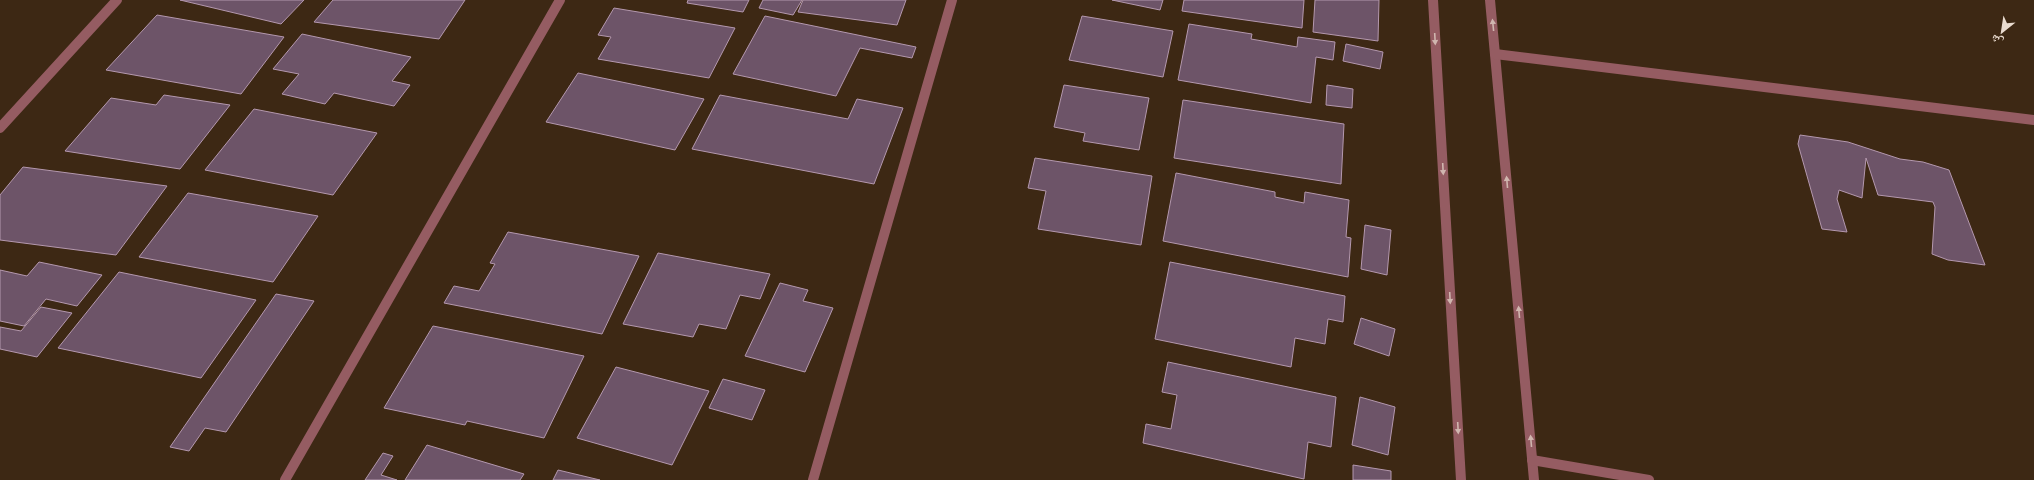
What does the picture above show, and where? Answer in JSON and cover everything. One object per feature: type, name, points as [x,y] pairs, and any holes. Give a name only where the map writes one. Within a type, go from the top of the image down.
[{"type":"street","points":[[0,128],[117,0]]},
{"type":"street","points":[[285,480],[560,0]]},
{"type":"street","points":[[813,480],[952,0]]},
{"type":"street","points":[[1433,0],[1461,480]]},
{"type":"street","points":[[1490,0],[1534,480]]},
{"type":"street","points":[[1496,54],[2034,120]]},
{"type":"street","points":[[1532,460],[1649,480]]},
{"type":"building","points":[[180,0],[304,0],[281,24]]},
{"type":"building","points":[[333,0],[465,0],[439,39],[314,22]]},
{"type":"building","points":[[688,0],[749,0],[743,12],[687,3]]},
{"type":"building","points":[[763,0],[802,0],[793,15],[759,8]]},
{"type":"building","points":[[803,0],[906,0],[897,25],[798,12]]},
{"type":"building","points":[[1112,0],[1163,0],[1160,10]]},
{"type":"building","points":[[1184,0],[1304,0],[1302,28],[1182,11]]},
{"type":"building","points":[[1315,0],[1379,0],[1378,41],[1313,32]]},
{"type":"building","points":[[614,8],[735,28],[709,78],[598,59],[611,37],[598,35]]},
{"type":"building","points":[[157,15],[284,37],[241,94],[106,70]]},
{"type":"building","points":[[765,16],[916,47],[912,58],[860,48],[836,96],[733,74]]},
{"type":"building","points":[[1082,16],[1173,31],[1163,77],[1069,60]]},
{"type":"building","points":[[1189,24],[1252,34],[1251,39],[1297,47],[1298,37],[1335,42],[1333,60],[1316,57],[1311,103],[1178,80]]},
{"type":"building","points":[[302,34],[411,57],[392,81],[410,85],[394,106],[334,93],[325,104],[282,94],[299,74],[273,69]]},
{"type":"building","points":[[1346,44],[1383,52],[1380,69],[1343,61]]},
{"type":"building","points":[[578,73],[704,99],[675,150],[546,122]]},
{"type":"building","points":[[1064,85],[1149,98],[1139,150],[1083,141],[1085,133],[1054,127]]},
{"type":"building","points":[[1327,85],[1353,89],[1352,108],[1326,105]]},
{"type":"building","points":[[164,95],[230,105],[180,169],[65,151],[111,98],[156,105]]},
{"type":"building","points":[[720,95],[848,119],[857,99],[903,108],[874,184],[692,149]]},
{"type":"building","points":[[1183,100],[1344,124],[1341,184],[1174,158]]},
{"type":"building","points":[[254,109],[377,133],[333,195],[205,170]]},
{"type":"building","points":[[1800,135],[1848,142],[1900,159],[1923,162],[1949,170],[1985,265],[1948,260],[1932,254],[1935,207],[1933,202],[1878,195],[1866,158],[1862,198],[1839,190],[1837,199],[1847,232],[1822,229],[1798,144]]},
{"type":"building","points":[[1035,158],[1152,176],[1141,245],[1038,229],[1046,191],[1028,188]]},
{"type":"building","points":[[23,167],[167,186],[116,255],[0,240],[0,195]]},
{"type":"building","points":[[1176,173],[1275,192],[1275,197],[1304,203],[1305,192],[1349,200],[1346,237],[1351,238],[1348,277],[1163,241]]},
{"type":"building","points":[[188,193],[318,216],[273,282],[139,257]]},
{"type":"building","points":[[1365,225],[1391,230],[1387,275],[1361,269]]},
{"type":"building","points":[[508,232],[639,256],[602,334],[444,303],[454,286],[479,291],[495,264],[490,263]]},
{"type":"building","points":[[658,253],[770,274],[760,299],[740,295],[726,329],[699,324],[693,337],[623,324]]},
{"type":"building","points":[[39,262],[102,275],[77,306],[46,299],[24,326],[0,321],[0,270],[27,276]]},
{"type":"building","points":[[1170,262],[1345,296],[1343,322],[1328,319],[1325,344],[1295,338],[1291,367],[1155,339]]},
{"type":"building","points":[[119,272],[256,300],[201,378],[58,348]]},
{"type":"building","points":[[780,283],[808,290],[803,301],[833,308],[805,372],[745,356]]},
{"type":"building","points":[[276,294],[314,301],[226,432],[205,428],[189,451],[170,447]]},
{"type":"building","points":[[41,307],[72,313],[37,357],[0,349],[0,327],[21,331]]},
{"type":"building","points":[[1361,318],[1395,329],[1389,356],[1354,344]]},
{"type":"building","points":[[433,326],[584,356],[544,438],[467,421],[465,425],[384,408]]},
{"type":"building","points":[[1168,362],[1336,397],[1331,447],[1308,442],[1304,479],[1143,443],[1146,424],[1171,429],[1177,395],[1162,392]]},
{"type":"building","points":[[616,367],[709,391],[672,465],[577,438]]},
{"type":"building","points":[[723,379],[765,390],[752,420],[709,408]]},
{"type":"building","points":[[1360,397],[1395,407],[1388,455],[1352,445]]},
{"type":"building","points":[[427,445],[524,474],[520,480],[405,480]]},
{"type":"building","points":[[383,453],[393,456],[381,475],[397,480],[365,480]]},
{"type":"building","points":[[1353,465],[1391,471],[1391,480],[1353,480]]},
{"type":"building","points":[[558,470],[600,480],[553,480]]}]
